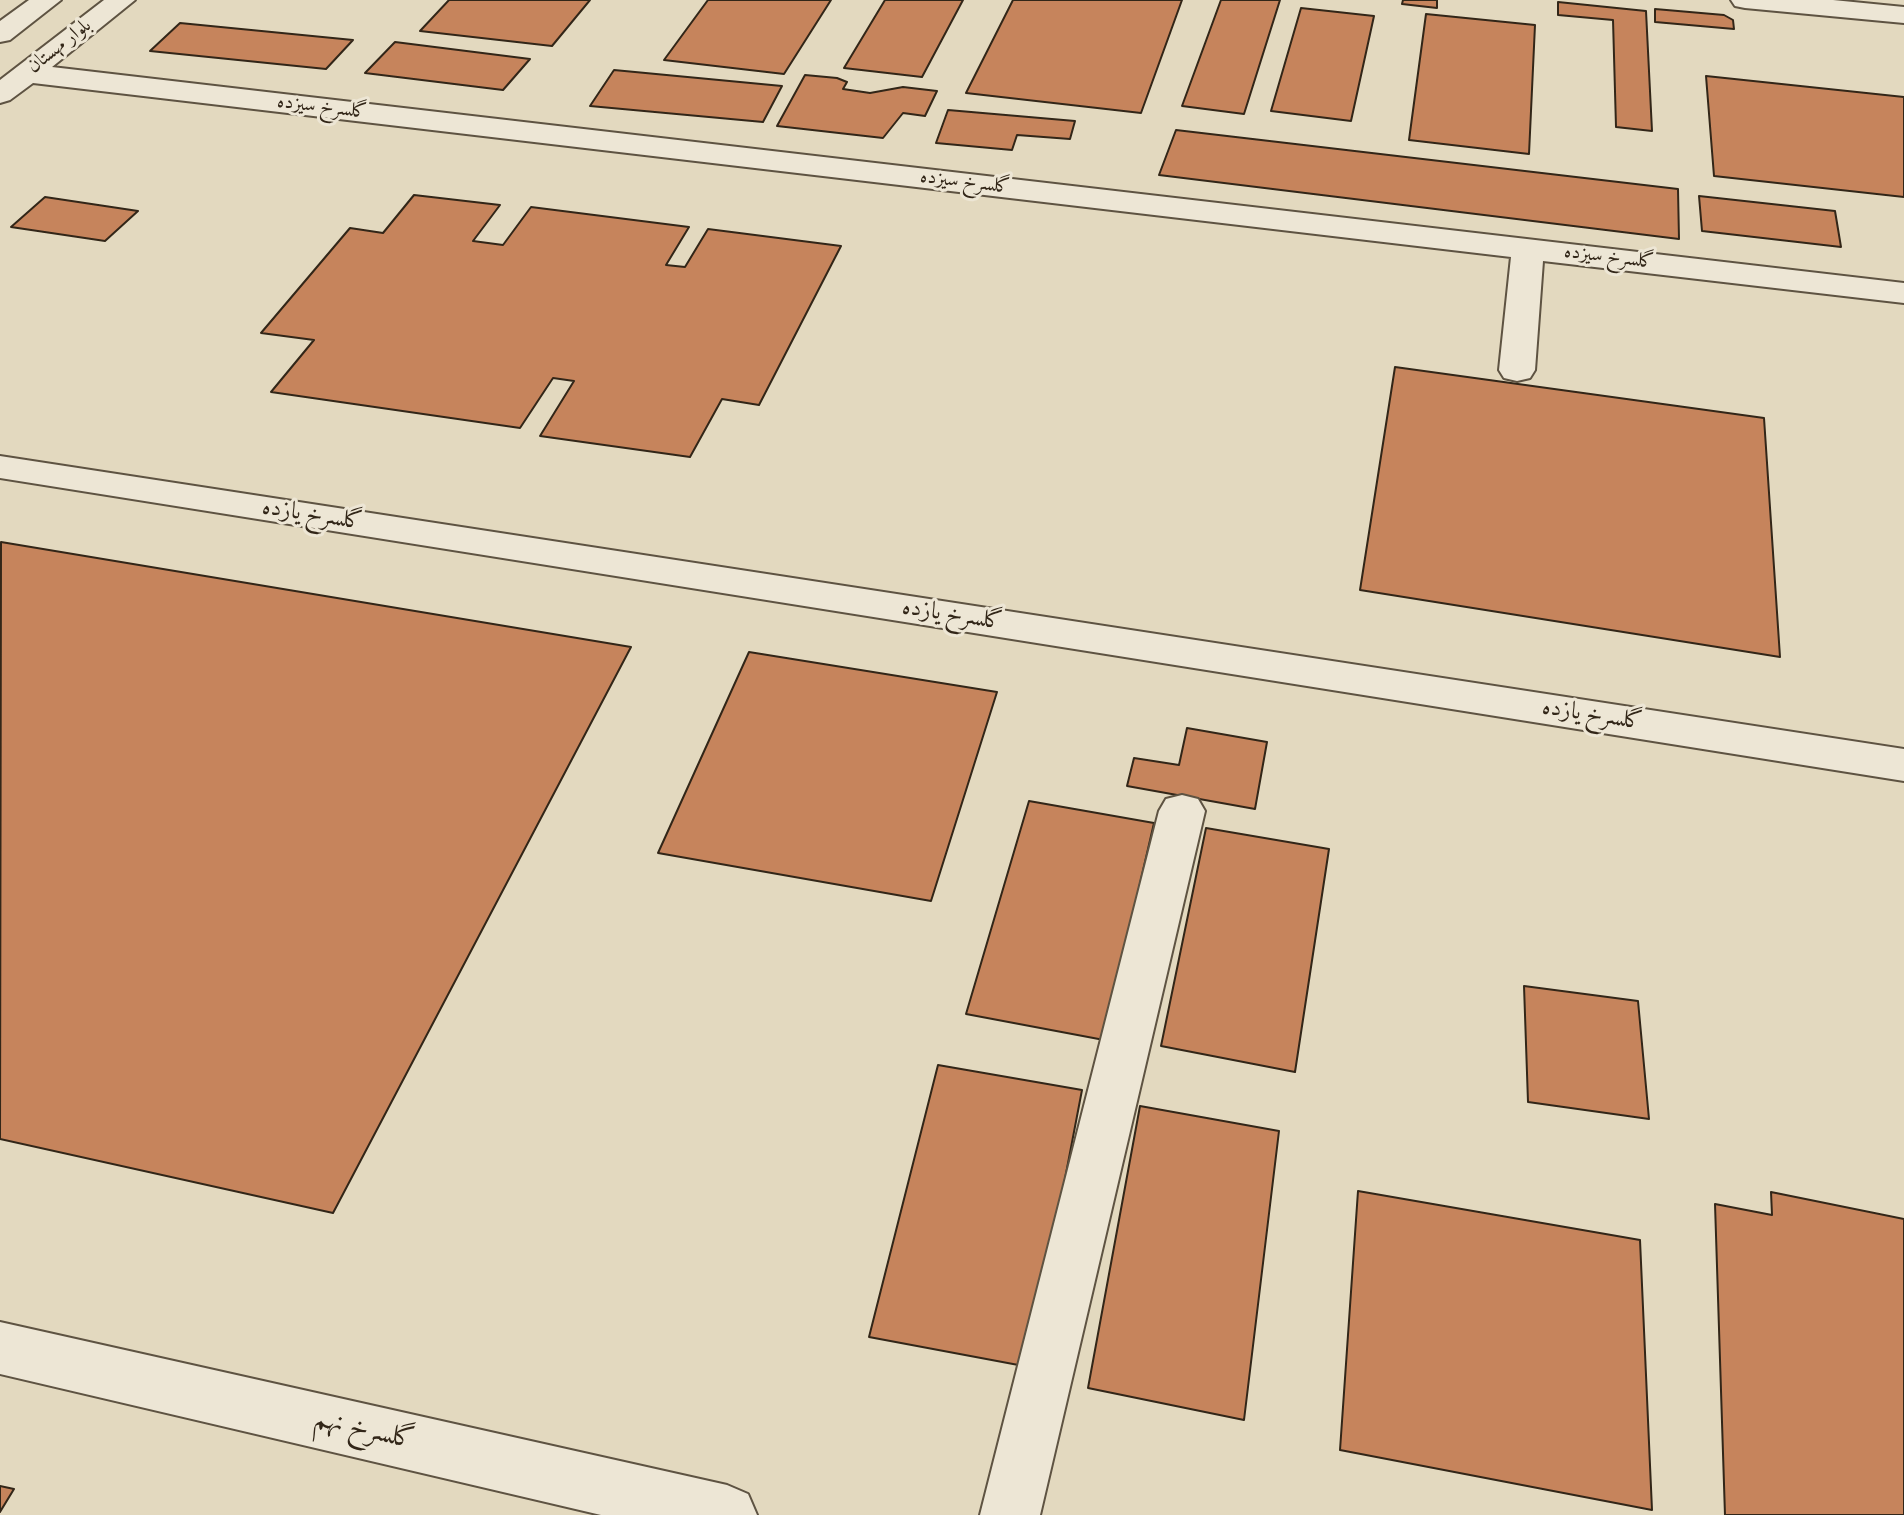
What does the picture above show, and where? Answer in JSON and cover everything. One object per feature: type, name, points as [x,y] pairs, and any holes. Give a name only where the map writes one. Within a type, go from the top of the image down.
[{"type":"street","name":"بلوار مهستان","points":[[0,34],[47,0]]},
{"type":"street","name":"بلوار مهستان","points":[[0,94],[121,0]]},
{"type":"street","points":[[1745,0],[1904,15]]},
{"type":"street","name":"گلسرخ سیزده","points":[[26,73],[1904,293]]},
{"type":"street","points":[[1517,370],[1528,248]]},
{"type":"street","name":"گلسرخ یازده","points":[[9,479],[1904,765]]},
{"type":"street","points":[[1010,1515],[1182,811]]},
{"type":"street","name":"گلسرخ نهم","points":[[0,1348],[727,1515]]},
{"type":"building","points":[[449,0],[590,0],[552,46],[420,31]]},
{"type":"building","points":[[708,0],[831,0],[784,74],[664,60]]},
{"type":"building","points":[[885,0],[963,0],[922,77],[844,68]]},
{"type":"building","points":[[1013,0],[1182,0],[1141,113],[966,93]]},
{"type":"building","points":[[1221,0],[1280,0],[1244,114],[1182,106]]},
{"type":"building","points":[[1403,0],[1437,0],[1437,8],[1402,4]]},
{"type":"building","points":[[1558,2],[1646,11],[1652,131],[1616,127],[1613,20],[1558,15]]},
{"type":"building","points":[[1301,8],[1374,16],[1351,121],[1271,111]]},
{"type":"building","points":[[1655,9],[1724,15],[1733,20],[1734,29],[1655,22]]},
{"type":"building","points":[[1426,14],[1535,25],[1529,154],[1409,140]]},
{"type":"building","points":[[180,23],[353,40],[326,69],[150,51]]},
{"type":"building","points":[[395,42],[530,59],[503,90],[365,73]]},
{"type":"building","points":[[614,70],[782,86],[763,122],[590,106]]},
{"type":"building","points":[[805,75],[837,78],[847,82],[843,89],[870,93],[903,87],[937,91],[925,116],[903,113],[883,138],[777,126]]},
{"type":"building","points":[[1706,76],[1904,97],[1904,197],[1714,176]]},
{"type":"building","points":[[948,110],[1075,121],[1070,139],[1017,135],[1012,150],[936,143]]},
{"type":"building","points":[[1176,130],[1678,189],[1679,239],[1159,175]]},
{"type":"building","points":[[414,195],[500,205],[473,241],[503,245],[531,207],[689,227],[666,265],[685,267],[708,229],[841,246],[759,405],[722,399],[690,457],[540,436],[574,381],[553,378],[520,428],[271,392],[314,340],[261,333],[350,228],[383,233]]},
{"type":"building","points":[[1699,196],[1835,211],[1841,247],[1702,231]]},
{"type":"building","points":[[45,197],[138,211],[105,241],[11,227]]},
{"type":"building","points":[[1395,367],[1764,418],[1780,657],[1360,590]]},
{"type":"building","points":[[1,542],[631,647],[333,1213],[0,1139]]},
{"type":"building","points":[[749,652],[997,692],[931,901],[658,853]]},
{"type":"building","points":[[1187,728],[1267,742],[1255,809],[1127,786],[1134,758],[1179,765]]},
{"type":"building","points":[[1029,801],[1154,823],[1104,1040],[966,1014]]},
{"type":"building","points":[[1206,828],[1329,849],[1295,1072],[1161,1046]]},
{"type":"building","points":[[1524,986],[1638,1001],[1649,1119],[1528,1102]]},
{"type":"building","points":[[938,1065],[1082,1090],[1029,1367],[869,1337]]},
{"type":"building","points":[[1140,1106],[1279,1131],[1244,1420],[1088,1388]]},
{"type":"building","points":[[1358,1191],[1640,1240],[1652,1510],[1340,1450]]},
{"type":"building","points":[[1771,1192],[1904,1219],[1904,1515],[1725,1515],[1715,1204],[1772,1215]]},
{"type":"building","points":[[0,1486],[14,1489],[0,1512]]}]
